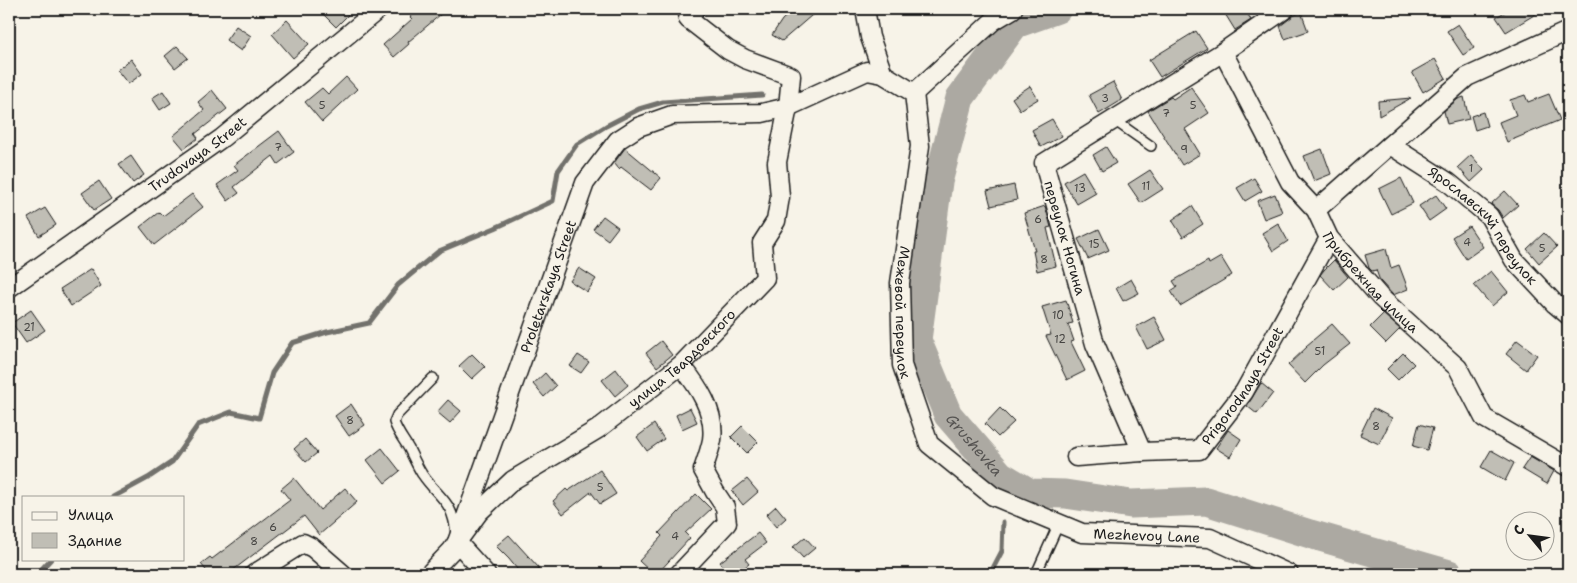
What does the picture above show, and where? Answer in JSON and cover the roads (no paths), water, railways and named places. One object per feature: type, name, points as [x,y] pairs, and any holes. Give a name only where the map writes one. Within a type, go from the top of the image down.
[{"type":"street","points":[[865,9],[870,37],[884,74],[914,93],[993,21],[1013,9]]},
{"type":"street","name":"переулок Ногина","points":[[1142,452],[1095,344],[1044,163],[1222,52],[1285,9]]},
{"type":"street","name":"Trudovaya Street","points":[[9,288],[222,138],[369,12]]},
{"type":"street","name":"улица Твардовского","points":[[457,542],[479,512],[513,480],[598,429],[681,365],[765,278],[762,243],[776,221],[780,197],[777,162],[792,76],[745,59],[728,50],[691,14]]},
{"type":"street","points":[[1316,210],[1467,77],[1568,31]]},
{"type":"street","name":"Прибрежная улица","points":[[1222,52],[1290,182],[1316,210],[1329,238],[1380,297],[1458,368],[1484,418],[1568,467]]},
{"type":"street","name":"Proletarskaya Street","points":[[429,574],[452,550],[457,542],[585,183],[618,140],[638,127],[672,115],[762,113],[788,107],[867,72],[884,74]]},
{"type":"street","name":"Межевой переулок","points":[[914,93],[920,146],[900,283],[902,365],[929,444],[993,496],[1059,524]]},
{"type":"street","name":"Ярославский переулок","points":[[1390,145],[1448,182],[1489,216],[1514,260],[1555,304],[1568,315]]},
{"type":"street","name":"Prigorodnaya Street","points":[[1076,457],[1199,450],[1244,392],[1329,238]]},
{"type":"street","points":[[679,574],[727,523],[725,507],[703,470],[712,440],[712,421],[706,402],[681,365]]},
{"type":"street","name":"Mezhevoy Lane","points":[[1059,524],[1082,533],[1210,538],[1289,574]]},
{"type":"street","points":[[457,542],[486,574]]},
{"type":"street","points":[[254,574],[303,543],[313,548],[343,574]]},
{"type":"lane","points":[[1114,120],[1151,146]]},
{"type":"lane","points":[[433,378],[397,415],[394,422],[422,474],[447,502],[455,519],[457,542]]},
{"type":"lane","points":[[1036,574],[1059,524]]},
{"type":"waterway","name":"Grushevka","points":[[1057,9],[1015,24],[960,98],[938,182],[917,340],[948,415],[1000,475],[1030,493],[1065,494],[1131,504],[1206,501],[1310,534],[1449,574]]},
{"type":"waterway","points":[[115,496],[172,462],[198,425],[231,412],[259,418],[272,373],[292,343],[327,332],[369,323],[398,285],[439,251],[553,201],[558,171],[577,144],[606,126],[639,109],[663,102],[762,95]]},
{"type":"waterway","points":[[990,574],[1002,551],[1003,522]]},
{"type":"waterway","points":[[37,574],[50,560]]}]
